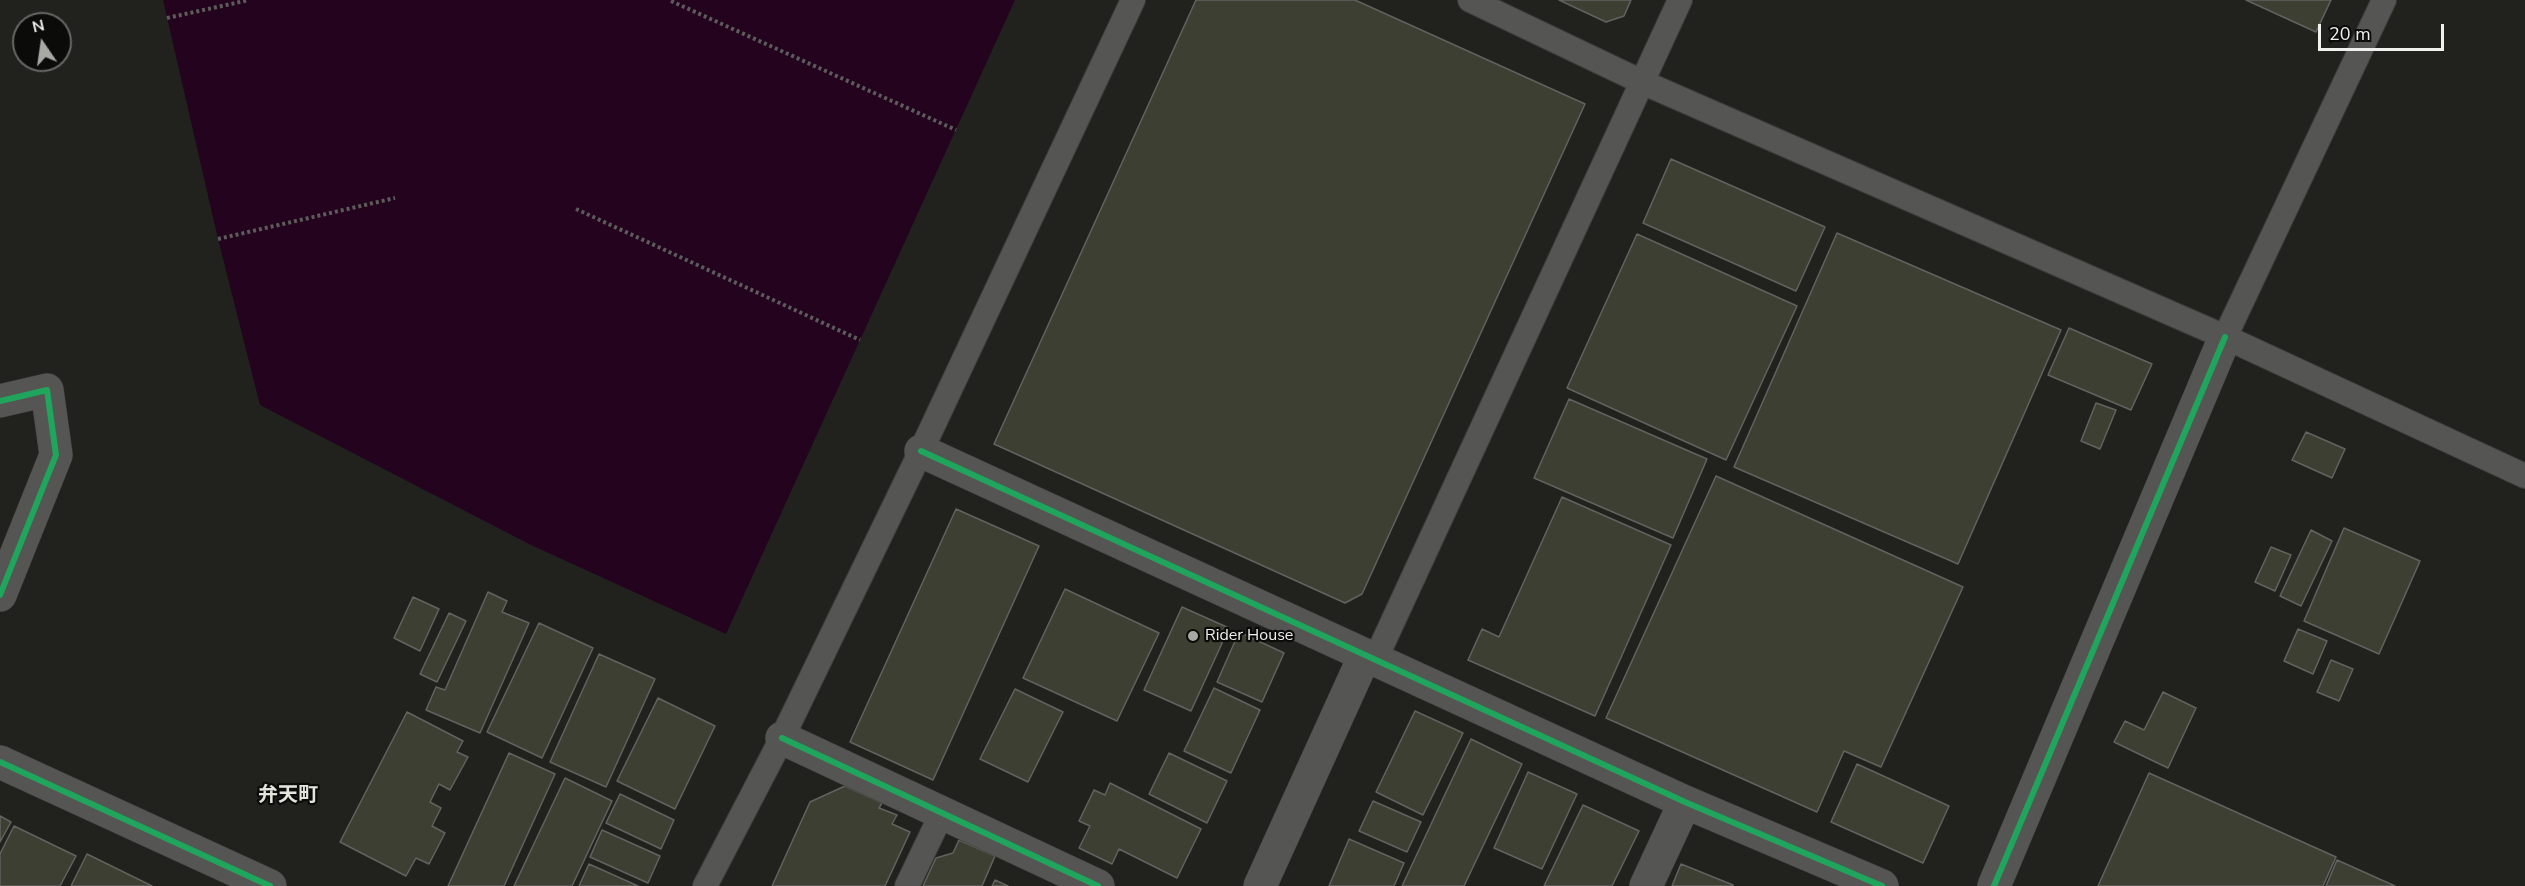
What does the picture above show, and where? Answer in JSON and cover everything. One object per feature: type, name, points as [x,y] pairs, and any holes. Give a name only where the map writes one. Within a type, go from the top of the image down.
[{"type":"street","points":[[1994,886],[2225,337]]},
{"type":"street","points":[[0,401],[46,390],[56,455],[0,596]]},
{"type":"street","points":[[921,451],[1685,802],[1882,886]]},
{"type":"street","points":[[1260,886],[1370,657]]},
{"type":"street","points":[[782,738],[1098,886]]},
{"type":"street","points":[[0,762],[261,884]]},
{"type":"street","points":[[1647,886],[1685,802]]},
{"type":"lane","points":[[705,886],[782,738],[921,451],[1133,0]]},
{"type":"lane","points":[[1470,0],[1642,82],[2225,337],[2525,476]]},
{"type":"lane","points":[[1370,657],[1680,0]]},
{"type":"lane","points":[[2225,337],[2384,0]]},
{"type":"lane","points":[[907,886],[942,813]]},
{"type":"path","points":[[167,18],[249,0]]},
{"type":"path","points":[[671,1],[956,130]]},
{"type":"path","points":[[218,239],[394,198]]},
{"type":"path","points":[[576,209],[860,340]]},
{"type":"shaded area","points":[[163,0],[1015,0],[726,634],[531,545],[260,405],[218,239]]},
{"type":"building","points":[[1196,0],[1355,0],[1585,104],[1362,594],[1345,603],[994,444]]},
{"type":"building","points":[[1559,0],[1631,0],[1624,16],[1606,22]]},
{"type":"building","points":[[2246,0],[2331,0],[2316,32]]},
{"type":"building","points":[[1671,159],[1825,227],[1796,291],[1643,223]]},
{"type":"building","points":[[1837,233],[2061,330],[1958,564],[1734,467]]},
{"type":"building","points":[[1637,234],[1797,306],[1726,460],[1567,388]]},
{"type":"building","points":[[2069,328],[2152,364],[2131,410],[2048,375]]},
{"type":"building","points":[[1569,399],[1707,459],[1673,538],[1534,478]]},
{"type":"building","points":[[2096,403],[2116,410],[2100,449],[2081,441]]},
{"type":"building","points":[[2306,432],[2345,449],[2332,478],[2292,460]]},
{"type":"building","points":[[1716,476],[1963,587],[1881,767],[1844,751],[1817,812],[1606,718]]},
{"type":"building","points":[[1562,497],[1671,545],[1595,716],[1468,660],[1482,629],[1499,637]]},
{"type":"building","points":[[956,509],[1039,546],[933,780],[850,742]]},
{"type":"building","points":[[2344,528],[2420,561],[2379,654],[2304,621]]},
{"type":"building","points":[[2311,530],[2332,541],[2301,606],[2280,596]]},
{"type":"building","points":[[2271,547],[2291,555],[2275,591],[2255,582]]},
{"type":"building","points":[[1065,589],[1159,633],[1117,721],[1023,678]]},
{"type":"building","points":[[488,592],[507,601],[502,612],[529,623],[480,733],[426,710],[436,687],[445,690]]},
{"type":"building","points":[[413,597],[439,609],[420,651],[394,638]]},
{"type":"building","points":[[1182,607],[1229,628],[1191,711],[1144,690]]},
{"type":"building","points":[[449,613],[466,621],[437,682],[420,674]]},
{"type":"building","points":[[539,623],[593,648],[542,758],[487,732]]},
{"type":"building","points":[[2298,629],[2327,641],[2313,674],[2284,661]]},
{"type":"building","points":[[1239,632],[1284,653],[1262,702],[1217,682]]},
{"type":"building","points":[[599,654],[655,679],[606,787],[550,762]]},
{"type":"building","points":[[2331,660],[2353,669],[2339,701],[2317,692]]},
{"type":"building","points":[[1214,688],[1260,710],[1231,773],[1184,751]]},
{"type":"building","points":[[1015,689],[1063,712],[1028,782],[980,759]]},
{"type":"building","points":[[2163,692],[2196,708],[2168,768],[2114,742],[2125,721],[2144,730]]},
{"type":"building","points":[[658,698],[715,726],[675,809],[617,781]]},
{"type":"building","points":[[1415,711],[1463,733],[1423,815],[1376,792]]},
{"type":"building","points":[[407,712],[463,741],[457,752],[468,757],[450,790],[439,784],[430,802],[441,808],[432,826],[445,833],[429,864],[416,858],[406,876],[340,842]]},
{"type":"building","points":[[1471,739],[1522,764],[1464,886],[1402,886]]},
{"type":"building","points":[[509,753],[555,774],[504,886],[448,886]]},
{"type":"building","points":[[1169,753],[1227,781],[1207,823],[1149,794]]},
{"type":"building","points":[[1857,764],[1949,806],[1923,863],[1831,822]]},
{"type":"building","points":[[1528,772],[1577,794],[1542,869],[1494,848]]},
{"type":"building","points":[[2149,773],[2336,857],[2323,886],[2098,886]]},
{"type":"building","points":[[565,778],[612,801],[572,886],[514,886]]},
{"type":"building","points":[[1110,783],[1201,829],[1177,878],[1119,849],[1112,864],[1079,848],[1090,826],[1079,821],[1094,790],[1105,795]]},
{"type":"building","points":[[845,786],[882,803],[879,808],[897,815],[892,824],[910,832],[885,886],[772,886],[810,802]]},
{"type":"building","points":[[620,794],[674,820],[661,849],[606,823]]},
{"type":"building","points":[[1373,801],[1421,822],[1407,852],[1359,831]]},
{"type":"building","points":[[1583,805],[1639,831],[1612,886],[1544,886]]},
{"type":"building","points":[[0,816],[11,822],[0,842]]},
{"type":"building","points":[[14,826],[76,856],[60,886],[0,886],[0,854]]},
{"type":"building","points":[[602,830],[660,856],[648,883],[590,857]]},
{"type":"building","points":[[1349,839],[1404,863],[1394,886],[1329,886]]},
{"type":"building","points":[[959,840],[995,856],[982,886],[923,886],[936,858],[953,853]]},
{"type":"building","points":[[87,854],[152,886],[71,886]]},
{"type":"building","points":[[2337,860],[2395,886],[2326,886]]},
{"type":"building","points":[[589,864],[638,886],[579,886]]},
{"type":"building","points":[[1681,864],[1733,885],[1733,886],[1672,886]]},
{"type":"building","points":[[995,880],[1008,886],[992,886]]},
{"type":"cycle path","points":[[1994,886],[2225,337]]},
{"type":"cycle path","points":[[0,401],[47,390],[56,455],[0,595]]},
{"type":"cycle path","points":[[921,451],[1685,802],[1882,886]]},
{"type":"cycle path","points":[[782,738],[1098,886]]},
{"type":"cycle path","points":[[0,762],[270,886]]},
{"type":"place","name":"Rider House","points":[[1193,636]]},
{"type":"district","name":"弁天町","points":[[288,796]]}]
